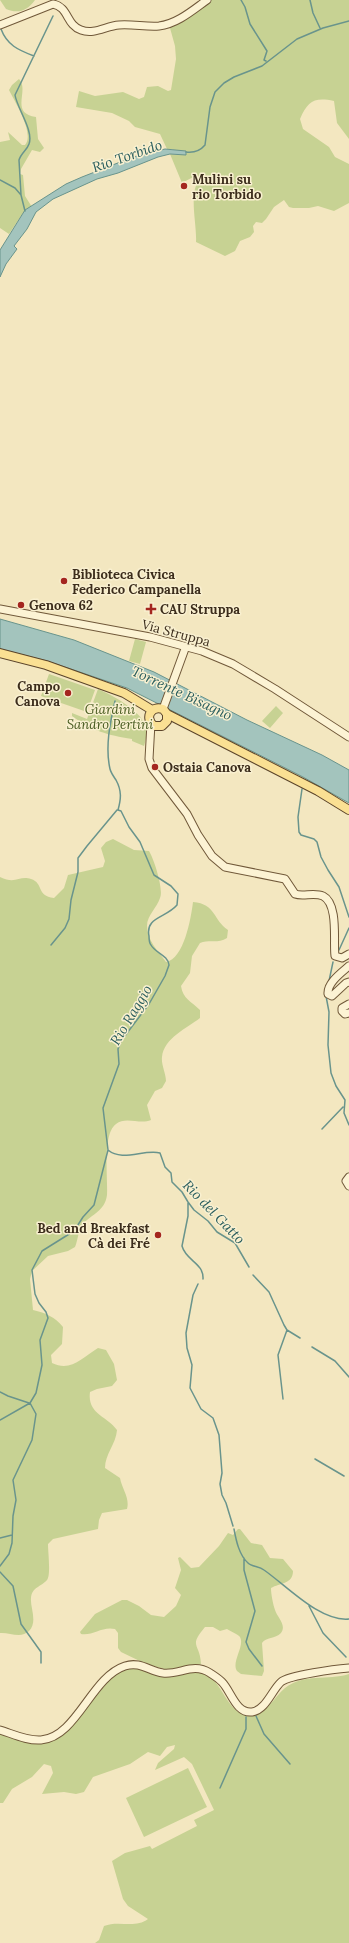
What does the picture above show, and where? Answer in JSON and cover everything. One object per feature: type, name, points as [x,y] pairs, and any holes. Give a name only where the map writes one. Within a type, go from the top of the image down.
[{"type":"main road","points":[[0,652],[46,665],[124,693],[151,712],[154,725],[162,726],[165,712]]},
{"type":"main road","points":[[151,712],[159,708],[177,719],[318,791],[346,808]]},
{"type":"street","points":[[0,25],[53,4],[64,9],[73,25],[84,31],[94,31],[120,25],[159,26],[174,22],[207,0]]},
{"type":"street","name":"Via Struppa","points":[[0,608],[186,646],[233,664],[349,737]]},
{"type":"street","points":[[165,712],[174,679],[186,646]]},
{"type":"street","points":[[154,725],[149,759],[152,768],[187,814],[198,835],[213,857],[225,867],[285,879],[294,894],[323,896],[327,899],[335,927],[335,956],[342,958],[349,954]]},
{"type":"street","points":[[349,966],[333,982],[328,990],[328,994],[332,996],[349,982]]},
{"type":"street","points":[[349,1004],[342,1008],[342,1011],[345,1014],[349,1013]]},
{"type":"street","points":[[349,1177],[346,1181],[349,1186]]},
{"type":"street","points":[[0,1730],[31,1740],[42,1740],[56,1735],[68,1724],[109,1675],[121,1668],[131,1665],[138,1664],[162,1673],[200,1668],[209,1672],[222,1682],[238,1706],[245,1711],[252,1712],[262,1707],[284,1680],[332,1669],[349,1668]]},
{"type":"green space","points":[[0,0],[35,0],[29,7],[14,11],[6,9]]},
{"type":"green space","points":[[211,0],[349,0],[349,139],[337,123],[334,101],[317,100],[312,102],[306,108],[300,119],[303,129],[329,147],[335,157],[349,164],[349,203],[334,211],[318,206],[309,208],[293,208],[289,207],[284,200],[274,207],[262,223],[256,222],[253,226],[254,232],[250,237],[240,241],[235,251],[225,256],[196,242],[194,194],[198,182],[195,176],[182,183],[170,154],[180,155],[172,149],[167,149],[160,134],[135,127],[129,121],[112,113],[76,107],[79,91],[95,96],[123,92],[139,99],[144,97],[147,87],[158,86],[168,91],[171,90],[176,59],[175,46],[170,28]]},
{"type":"green space","points":[[19,79],[22,84],[22,106],[28,115],[36,117],[38,139],[44,148],[40,152],[32,150],[21,169],[20,174],[23,175],[25,196],[32,207],[25,210],[9,234],[0,228],[0,142],[10,140],[8,132],[22,145],[25,145],[27,140],[28,133],[26,126],[9,90]]},
{"type":"green space","points":[[135,639],[146,642],[140,664],[129,661]]},
{"type":"green space","name":"Campo Canova","points":[[49,674],[95,690],[87,712],[41,696]]},
{"type":"green space","name":"Giardini Sandro Pertini","points":[[98,689],[111,695],[138,714],[145,725],[146,730],[144,746],[132,741],[132,739],[115,736],[94,729],[72,716],[72,713],[87,719]]},
{"type":"green space","points":[[276,706],[283,713],[270,728],[262,721]]},
{"type":"green space","points":[[113,839],[134,850],[149,851],[151,855],[158,874],[161,894],[159,902],[147,922],[147,931],[154,945],[166,962],[178,954],[182,946],[186,937],[193,902],[200,903],[210,909],[219,922],[228,930],[227,938],[220,941],[207,941],[200,943],[192,956],[190,973],[181,986],[188,1000],[200,1010],[200,1018],[171,1039],[164,1050],[162,1060],[166,1081],[162,1088],[155,1091],[147,1105],[151,1120],[142,1122],[124,1121],[116,1124],[112,1129],[107,1147],[107,1195],[104,1205],[81,1226],[75,1247],[68,1251],[48,1256],[32,1271],[30,1279],[33,1310],[50,1316],[63,1327],[62,1344],[51,1355],[52,1363],[65,1366],[71,1365],[98,1348],[106,1350],[114,1364],[117,1380],[112,1386],[90,1392],[90,1399],[95,1410],[117,1430],[115,1440],[105,1463],[105,1468],[120,1478],[127,1497],[128,1505],[127,1509],[102,1513],[99,1520],[98,1529],[53,1539],[48,1544],[48,1577],[45,1582],[35,1589],[31,1598],[33,1619],[32,1627],[29,1631],[22,1635],[15,1635],[0,1633],[0,877],[10,880],[23,878],[31,879],[38,883],[45,895],[54,898],[64,888],[68,875],[103,867],[105,861],[101,848],[106,842]]},
{"type":"green space","points":[[238,1529],[240,1529],[251,1543],[262,1545],[270,1558],[283,1559],[293,1571],[291,1578],[288,1581],[271,1588],[274,1608],[281,1621],[283,1630],[279,1635],[262,1643],[264,1671],[262,1676],[241,1674],[237,1671],[236,1663],[241,1641],[239,1636],[227,1629],[220,1631],[213,1627],[205,1627],[197,1638],[196,1642],[201,1664],[168,1670],[146,1664],[121,1652],[118,1648],[118,1633],[115,1629],[110,1628],[90,1634],[81,1634],[80,1632],[95,1614],[122,1600],[127,1600],[139,1606],[151,1615],[164,1617],[176,1606],[181,1595],[175,1588],[181,1570],[178,1558],[180,1557],[191,1568],[199,1567],[219,1546],[228,1533],[233,1535]]},
{"type":"green space","points":[[134,1667],[164,1676],[172,1676],[190,1672],[204,1673],[216,1683],[234,1708],[240,1713],[247,1715],[253,1715],[264,1710],[285,1688],[292,1683],[300,1680],[349,1674],[349,1943],[95,1943],[99,1940],[104,1926],[110,1924],[132,1924],[143,1922],[148,1919],[128,1906],[123,1899],[112,1861],[125,1853],[150,1846],[152,1849],[197,1826],[194,1820],[214,1810],[192,1764],[184,1757],[155,1770],[158,1763],[174,1749],[175,1745],[167,1747],[160,1756],[148,1752],[130,1764],[93,1777],[84,1792],[76,1794],[64,1792],[42,1794],[53,1773],[51,1766],[44,1764],[32,1777],[12,1789],[3,1803],[0,1803],[0,1733],[39,1744],[51,1741],[65,1732],[115,1674]]},
{"type":"green space","points":[[188,1768],[207,1807],[144,1837],[126,1798]]},
{"type":"water","points":[[165,149],[186,151],[186,155],[170,154],[158,157],[118,173],[97,179],[53,199],[36,212],[27,229],[14,246],[17,249],[6,264],[0,277],[0,250],[25,210],[66,184],[82,177],[133,157]]},
{"type":"water","name":"Torrente Bisagno","points":[[0,619],[74,640],[154,672],[247,720],[322,755],[349,770],[349,803],[303,777],[127,688],[47,661],[0,649]]},
{"type":"waterway","points":[[241,0],[245,7],[250,24],[267,51],[264,60],[266,61]]},
{"type":"waterway","points":[[310,0],[313,13],[320,28]]},
{"type":"waterway","points":[[25,211],[21,195],[19,160],[28,146],[30,139],[27,126],[15,95],[53,16]]},
{"type":"waterway","name":"Rio Torbido","points":[[186,152],[197,151],[205,145],[210,107],[215,92],[224,83],[234,77],[262,66],[297,39],[323,28],[349,21]]},
{"type":"waterway","points":[[1,29],[3,35],[10,43],[23,52],[34,56]]},
{"type":"waterway","points":[[0,180],[15,188],[21,195]]},
{"type":"waterway","name":"Rio Raggio","points":[[0,1420],[30,1403],[36,1393],[42,1365],[40,1340],[48,1318],[35,1294],[32,1270],[42,1251],[74,1231],[83,1217],[94,1205],[108,1150],[103,1108],[119,1064],[118,1049],[121,1041],[149,1004],[165,976],[169,965],[164,956],[155,950],[150,944],[149,930],[153,921],[177,905],[178,894],[171,886],[154,875],[140,842],[129,827],[121,811],[118,810],[120,791],[110,769],[108,752],[110,726],[115,701]]},
{"type":"waterway","points":[[302,789],[298,817],[299,832],[301,835],[314,839],[317,842],[321,857],[339,887],[349,917]]},
{"type":"waterway","points":[[51,945],[65,928],[69,919],[71,900],[78,872],[78,858],[117,810]]},
{"type":"waterway","points":[[339,950],[349,928]]},
{"type":"waterway","points":[[329,981],[333,962]]},
{"type":"waterway","points":[[326,996],[329,1012],[328,1045],[331,1073],[336,1086],[345,1100],[344,1113],[349,1125]]},
{"type":"waterway","points":[[322,1129],[343,1107]]},
{"type":"waterway","name":"Rio del Gatto","points":[[108,1150],[120,1155],[154,1152],[160,1153],[165,1167],[171,1173],[172,1182],[182,1192],[194,1210],[208,1221],[217,1232],[235,1243],[249,1267]]},
{"type":"waterway","points":[[188,1203],[188,1216],[182,1246],[187,1255],[201,1269],[203,1279]]},
{"type":"waterway","name":"Rio del Gatto","points":[[253,1275],[269,1292],[287,1330],[300,1338]]},
{"type":"waterway","points":[[198,1284],[193,1295],[186,1333],[187,1348],[192,1365],[190,1388],[201,1409],[213,1418],[219,1435],[222,1473],[220,1484],[222,1495],[233,1526]]},
{"type":"waterway","points":[[283,1399],[278,1355],[287,1330]]},
{"type":"waterway","name":"Rio del Gatto","points":[[312,1347],[335,1361],[349,1377]]},
{"type":"waterway","points":[[0,1392],[29,1403]]},
{"type":"waterway","points":[[0,1566],[9,1554],[12,1543],[13,1516],[16,1500],[13,1480],[32,1440],[36,1414],[30,1403]]},
{"type":"waterway","points":[[315,1459],[344,1476]]},
{"type":"waterway","points":[[234,1529],[240,1552],[245,1560],[250,1564],[264,1570],[315,1609],[327,1615],[349,1619]]},
{"type":"waterway","points":[[0,1538],[12,1535]]},
{"type":"waterway","points":[[244,1558],[244,1570],[255,1611],[246,1642],[249,1649],[262,1666]]},
{"type":"waterway","points":[[0,1572],[13,1586],[21,1624],[41,1652],[41,1663]]},
{"type":"waterway","points":[[309,1606],[323,1633],[346,1657]]},
{"type":"waterway","points":[[256,1716],[264,1734],[290,1764]]},
{"type":"waterway","points":[[220,1788],[246,1729],[246,1717]]},
{"type":"place","name":"Mulini su rio Torbido","points":[[184,186]]},
{"type":"place","name":"Biblioteca Civica Federico Campanella","points":[[64,581]]},
{"type":"place","name":"Genova 62","points":[[21,605]]},
{"type":"place","name":"CAU Struppa","points":[[151,609]]},
{"type":"place","name":"Campo Canova","points":[[68,693]]},
{"type":"place","name":"Ostaia Canova","points":[[155,767]]},
{"type":"place","name":"Bed and Breakfast Cà dei Fré","points":[[158,1235]]}]
